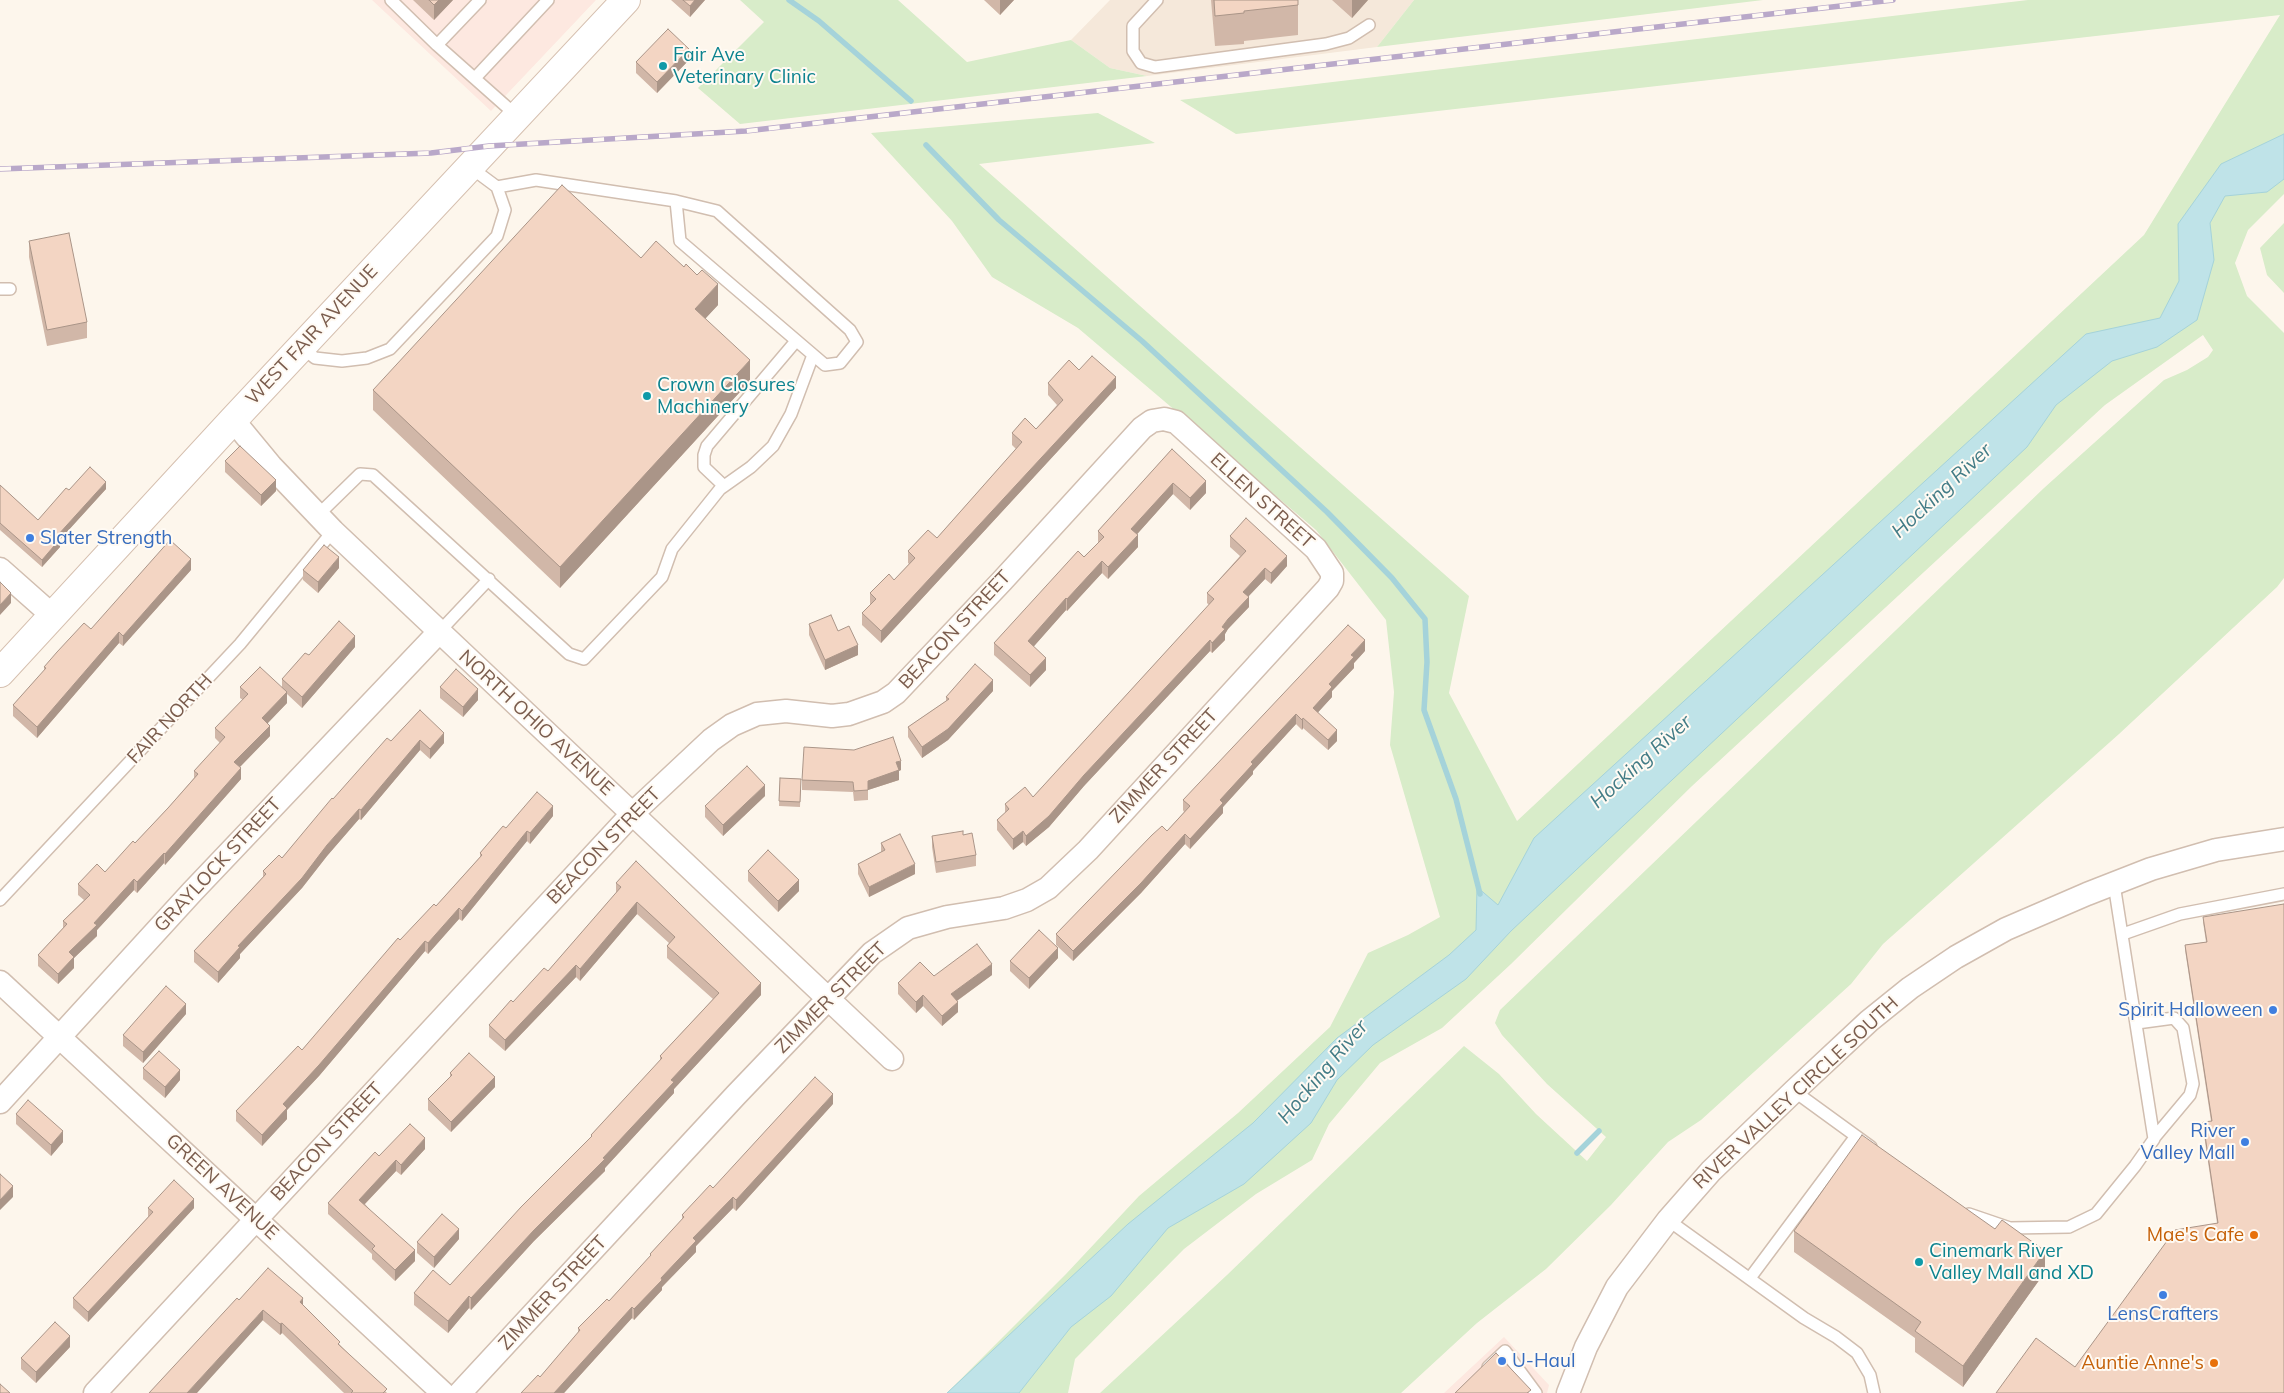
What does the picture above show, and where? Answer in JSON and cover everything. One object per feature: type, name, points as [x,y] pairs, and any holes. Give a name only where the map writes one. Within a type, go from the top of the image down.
[{"type":"street","name":"WEST FAIR AVENUE","points":[[0,673],[233,420],[626,0]]},
{"type":"street","name":"BEACON STREET","points":[[95,1393],[632,814],[711,740],[732,724],[757,714],[786,710],[832,716],[849,714],[883,702],[896,693],[1002,581],[1142,428],[1152,421],[1164,419],[1176,422]]},
{"type":"street","name":"NORTH OHIO AVENUE","points":[[233,420],[271,466],[325,523],[827,1000],[892,1059]]},
{"type":"street","name":"ELLEN STREET","points":[[1176,422],[1316,549],[1332,573],[1332,581],[1328,588]]},
{"type":"street","points":[[0,569],[53,616]]},
{"type":"street","name":"ZIMMER STREET","points":[[460,1393],[872,953],[908,928],[947,917],[1004,908],[1027,900],[1048,888],[1088,850],[1328,588]]},
{"type":"street","name":"GRAYLOCK STREET","points":[[0,1102],[192,892],[439,632]]},
{"type":"street","name":"RIVER VALLEY CIRCLE SOUTH","points":[[1568,1393],[1586,1347],[1617,1288],[1668,1220],[1711,1171],[1794,1091],[1892,1002],[1956,956],[2006,929],[2114,884],[2151,869],[2216,850],[2284,839]]},
{"type":"street","name":"GREEN AVENUE","points":[[0,982],[443,1393]]},
{"type":"lane","points":[[391,0],[437,45],[517,116]]},
{"type":"lane","points":[[437,45],[480,0]]},
{"type":"lane","points":[[475,78],[548,0]]},
{"type":"lane","points":[[1157,0],[1133,26],[1133,51],[1141,63],[1155,67],[1326,44],[1349,38],[1369,25]]},
{"type":"lane","points":[[301,347],[315,358],[342,361],[368,358],[390,349],[497,236],[504,210],[497,187],[470,167]]},
{"type":"lane","points":[[497,187],[536,180],[676,201],[716,211],[850,330],[856,342],[840,363],[825,366],[680,241],[676,201]]},
{"type":"lane","points":[[796,341],[707,446],[704,455],[704,467],[724,486],[752,467],[773,446],[791,414],[813,355]]},
{"type":"lane","name":"FAIR NORTH","points":[[0,900],[188,697],[240,644],[360,474],[373,475],[569,654],[584,659],[662,577],[672,549],[724,486]]},
{"type":"lane","points":[[439,632],[489,579]]},
{"type":"lane","points":[[2114,884],[2154,1138]]},
{"type":"lane","points":[[2123,934],[2180,914],[2284,894]]},
{"type":"lane","points":[[1959,1209],[1978,1218],[2010,1228],[2069,1227],[2096,1214],[2135,1166],[2154,1138],[2190,1095],[2193,1084],[2183,1028],[2174,1018],[2137,1023]]},
{"type":"lane","points":[[1794,1091],[1879,1152]]},
{"type":"lane","points":[[1750,1278],[1856,1136]]},
{"type":"lane","points":[[1668,1220],[1804,1318],[1836,1337],[1857,1353],[1870,1375],[1874,1393]]},
{"type":"lane","points":[[1478,1375],[1505,1351],[1536,1393]]},
{"type":"shaded area","points":[[372,0],[596,0],[491,111]]},
{"type":"shaded area","points":[[1110,0],[1414,0],[1377,47],[1147,76],[1110,68],[1071,40]]},
{"type":"shaded area","name":"U-Haul","points":[[1504,1337],[1549,1385],[1547,1393],[1444,1393]]},
{"type":"green space","points":[[740,0],[898,0],[967,62],[1071,40],[1110,68],[1147,76],[740,124],[698,88],[764,22]]},
{"type":"green space","points":[[1414,0],[1763,0],[1377,47]]},
{"type":"green space","points":[[2028,0],[2284,0],[2284,194],[2248,230],[2235,263],[2247,296],[2284,333],[2284,578],[2277,587],[2119,734],[1883,944],[1851,984],[1701,1120],[1668,1142],[1611,1205],[1546,1269],[1477,1323],[1401,1393],[1100,1393],[1227,1275],[1464,1046],[1499,1074],[1536,1114],[1587,1161],[1606,1137],[1547,1084],[1502,1035],[1495,1023],[1500,1010],[2044,488],[2164,380],[2187,370],[2208,357],[2213,350],[2203,335],[2105,405],[1692,786],[1511,964],[1442,1028],[1380,1063],[1329,1124],[1312,1160],[1256,1194],[1184,1249],[1075,1359],[1068,1393],[947,1393],[1066,1274],[1139,1196],[1238,1113],[1330,1027],[1368,953],[1408,935],[1440,917],[1390,745],[1394,692],[1386,620],[1316,530],[1078,328],[992,277],[952,221],[871,133],[1098,113],[1155,143],[979,164],[1469,596],[1449,693],[1517,821],[2144,235],[2280,15],[1236,134],[1180,100]]},
{"type":"green space","points":[[2284,223],[2284,293],[2267,275],[2260,248]]},
{"type":"water","name":"Hocking River","points":[[2284,134],[2284,179],[2267,192],[2225,196],[2210,223],[2214,260],[2197,320],[2157,347],[2112,361],[2056,405],[2027,447],[1511,931],[1466,979],[1373,1045],[1337,1080],[1311,1123],[1244,1184],[1168,1228],[1111,1296],[1071,1327],[1019,1393],[947,1393],[1128,1224],[1253,1123],[1337,1038],[1449,955],[1476,930],[1477,887],[1498,905],[1534,838],[2086,334],[2160,318],[2179,281],[2178,224],[2221,164]]},
{"type":"building","points":[[429,0],[439,0],[434,5]]},
{"type":"building","points":[[683,0],[695,0],[690,6]]},
{"type":"building","points":[[1214,0],[1298,0],[1298,5],[1215,16]]},
{"type":"building","name":"Fair Ave Veterinary Clinic","points":[[668,29],[689,49],[657,82],[636,62]]},
{"type":"building","name":"Crown Closures Machinery","points":[[562,185],[641,258],[656,241],[684,267],[686,264],[697,275],[702,270],[718,284],[695,309],[750,360],[560,567],[373,390]]},
{"type":"building","points":[[69,233],[87,322],[47,330],[29,241]]},
{"type":"building","points":[[1092,356],[1116,377],[881,631],[862,613],[876,599],[870,593],[889,574],[894,580],[915,558],[908,551],[928,530],[937,538],[1022,442],[1012,433],[1025,418],[1036,429],[1063,400],[1048,383],[1069,360],[1079,370]]},
{"type":"building","points":[[240,446],[276,480],[261,495],[225,461]]},
{"type":"building","points":[[1172,449],[1206,481],[1190,498],[1173,483],[1131,529],[1138,535],[1108,567],[1102,561],[1066,598],[1028,641],[1046,658],[1030,675],[994,643],[1078,551],[1084,557],[1104,537],[1098,531]]},
{"type":"building","points":[[90,467],[106,482],[57,536],[60,539],[42,560],[0,523],[0,485],[38,520],[66,488],[69,490]]},
{"type":"building","points":[[1246,518],[1287,556],[1271,573],[1265,568],[1243,592],[1249,597],[1222,627],[1225,629],[1212,643],[1210,640],[1084,775],[1049,816],[1026,836],[1023,831],[1013,839],[997,820],[1009,809],[1005,804],[1025,787],[1033,797],[1214,599],[1207,593],[1246,551],[1230,536]]},
{"type":"building","points":[[170,540],[191,559],[123,636],[119,632],[37,727],[13,705],[84,623],[91,629]]},
{"type":"building","points":[[324,545],[339,557],[318,582],[303,570]]},
{"type":"building","points":[[0,582],[11,593],[0,605]]},
{"type":"building","points":[[831,615],[838,631],[849,626],[858,645],[825,660],[809,624]]},
{"type":"building","points":[[339,621],[355,636],[302,697],[282,679],[305,653],[309,655]]},
{"type":"building","points":[[1348,625],[1365,640],[1351,655],[1354,657],[1329,684],[1332,687],[1313,708],[1337,730],[1328,740],[1296,714],[1251,762],[1253,764],[1220,800],[1223,803],[1190,839],[1185,834],[1141,883],[1073,951],[1056,934],[1152,835],[1162,826],[1167,831],[1190,806],[1183,800]]},
{"type":"building","points":[[975,664],[993,680],[948,729],[922,747],[908,727],[949,699],[946,697]]},
{"type":"building","points":[[260,667],[287,692],[262,718],[270,726],[234,762],[241,768],[165,854],[137,882],[134,879],[94,923],[97,925],[69,952],[74,957],[58,974],[38,955],[67,924],[63,921],[90,895],[78,884],[97,864],[105,872],[133,841],[135,843],[198,774],[194,771],[225,737],[215,728],[248,694],[240,687]]},
{"type":"building","points":[[456,669],[478,689],[463,707],[440,687]]},
{"type":"building","points":[[420,710],[444,733],[430,749],[420,740],[361,810],[359,809],[327,845],[302,878],[238,946],[240,947],[218,972],[194,951],[266,874],[263,871],[279,855],[282,858],[332,798],[387,738],[391,741]]},
{"type":"building","points":[[893,737],[901,761],[896,762],[899,770],[868,781],[868,790],[854,791],[853,782],[802,780],[804,747],[854,750]]},
{"type":"building","points":[[747,766],[765,785],[723,825],[705,806]]},
{"type":"building","points":[[780,778],[801,779],[800,802],[779,801]]},
{"type":"building","points":[[537,792],[553,806],[530,833],[527,831],[462,911],[459,908],[428,943],[425,941],[319,1065],[283,1104],[287,1108],[262,1135],[236,1111],[298,1046],[302,1050],[398,938],[400,940],[434,904],[436,906],[482,855],[480,853],[503,826],[506,828]]},
{"type":"building","points":[[963,831],[963,835],[972,833],[976,855],[936,862],[932,836]]},
{"type":"building","points":[[900,834],[915,864],[869,887],[858,864],[885,850],[881,843]]},
{"type":"building","points":[[768,850],[799,880],[778,901],[748,871]]},
{"type":"building","points":[[636,861],[761,983],[671,1080],[674,1082],[603,1158],[605,1159],[534,1230],[471,1298],[469,1296],[448,1321],[414,1293],[433,1270],[450,1285],[521,1207],[592,1136],[662,1058],[660,1056],[719,993],[667,946],[675,937],[637,902],[580,969],[576,965],[505,1040],[489,1025],[511,1000],[513,1002],[544,968],[548,971],[621,887],[616,883]]},
{"type":"building","name":"River Valley Mall","points":[[2284,904],[2284,1393],[1996,1393],[2036,1338],[2075,1367],[2175,1230],[2218,1223],[2203,1122],[2212,1121],[2185,945],[2207,942],[2203,917]]},
{"type":"building","points":[[1039,930],[1058,948],[1029,978],[1010,961]]},
{"type":"building","points":[[977,944],[992,964],[951,994],[958,1002],[942,1016],[923,995],[916,1002],[898,983],[920,962],[934,976]]},
{"type":"building","points":[[166,986],[186,1004],[143,1052],[123,1035]]},
{"type":"building","points":[[159,1051],[180,1070],[165,1087],[143,1068]]},
{"type":"building","points":[[469,1053],[495,1077],[451,1122],[428,1099],[452,1075],[450,1073]]},
{"type":"building","points":[[815,1077],[833,1094],[736,1200],[733,1197],[693,1238],[696,1241],[661,1278],[662,1280],[634,1309],[632,1307],[554,1393],[521,1393],[538,1375],[540,1377],[580,1330],[578,1328],[607,1299],[609,1301],[651,1255],[684,1217],[682,1215],[710,1185],[713,1188]]},
{"type":"building","points":[[28,1100],[63,1131],[51,1145],[16,1114]]},
{"type":"building","points":[[410,1124],[425,1138],[401,1165],[396,1160],[359,1200],[415,1250],[395,1270],[372,1249],[375,1246],[328,1203],[375,1152],[379,1156]]},
{"type":"building","name":"Cinemark River Valley Mall and XD","points":[[1862,1135],[1995,1229],[2002,1220],[2045,1251],[1963,1366],[1915,1331],[1921,1322],[1794,1231]]},
{"type":"building","points":[[0,1174],[13,1186],[0,1200]]},
{"type":"building","points":[[174,1180],[194,1199],[88,1312],[73,1298],[153,1212],[148,1208]]},
{"type":"building","points":[[442,1214],[459,1229],[434,1257],[417,1242]]},
{"type":"building","points":[[268,1268],[303,1298],[300,1302],[340,1342],[338,1344],[387,1389],[383,1393],[351,1393],[353,1391],[282,1323],[280,1324],[263,1310],[187,1393],[149,1393],[237,1298],[239,1300]]},
{"type":"building","points":[[55,1322],[70,1336],[36,1372],[21,1358]]},
{"type":"building","points":[[1496,1353],[1531,1390],[1527,1393],[1455,1393]]},
{"type":"building","points":[[0,1384],[10,1393],[0,1393]]},
{"type":"waterway","points":[[789,0],[819,21],[911,101]]},
{"type":"waterway","points":[[926,145],[999,220],[1142,341],[1327,512],[1392,578],[1425,619],[1427,662],[1424,710],[1456,799],[1480,894]]},
{"type":"waterway","points":[[1577,1153],[1599,1131]]},
{"type":"railway","points":[[0,169],[431,153],[489,146],[746,131],[1893,0]]},
{"type":"place","name":"Fair Ave Veterinary Clinic","points":[[663,66]]},
{"type":"place","name":"Crown Closures Machinery","points":[[647,396]]},
{"type":"place","name":"Slater Strength","points":[[30,538]]},
{"type":"place","name":"Spirit Halloween","points":[[2273,1010]]},
{"type":"place","name":"River Valley Mall","points":[[2245,1142]]},
{"type":"place","name":"Mae's Cafe","points":[[2254,1235]]},
{"type":"place","name":"Cinemark River Valley Mall and XD","points":[[1919,1262]]},
{"type":"place","name":"LensCrafters","points":[[2163,1295]]},
{"type":"place","name":"U-Haul","points":[[1502,1361]]},
{"type":"place","name":"Auntie Anne's","points":[[2214,1363]]}]
